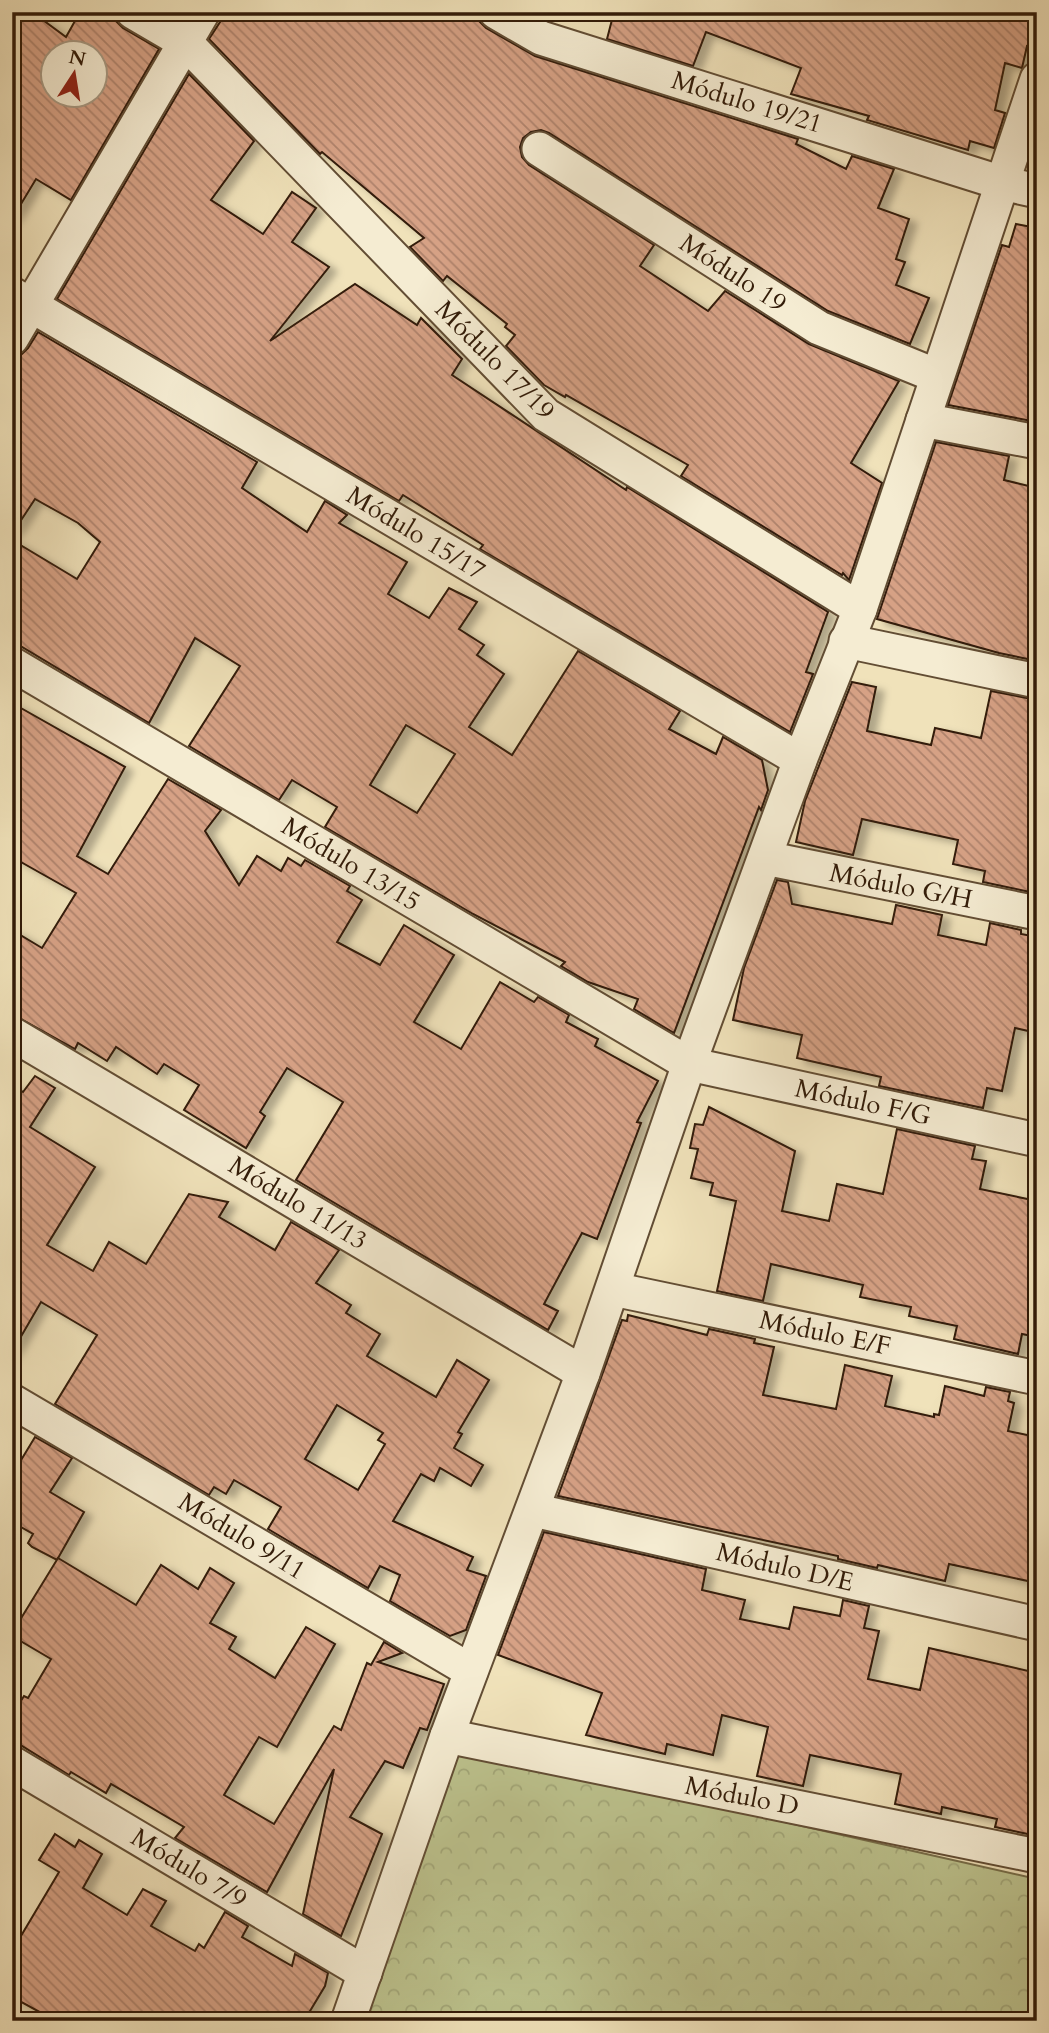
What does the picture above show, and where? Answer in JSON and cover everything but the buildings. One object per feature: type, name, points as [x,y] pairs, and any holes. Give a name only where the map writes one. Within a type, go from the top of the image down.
[{"type":"street","name":"Módulo 17/19","points":[[133,12],[186,43],[546,415],[860,608]]},
{"type":"street","points":[[12,338],[22,300],[186,43],[203,12]]},
{"type":"street","name":"Módulo 19/21","points":[[496,12],[541,38],[1002,183],[1037,191]]},
{"type":"street","points":[[348,2021],[447,1736],[613,1289],[689,1064],[800,760],[860,608],[1037,79]]},
{"type":"street","name":"Módulo 19","points":[[539,149],[819,328],[937,376]]},
{"type":"street","name":"Módulo 15/17","points":[[22,300],[800,760]]},
{"type":"street","points":[[923,420],[1037,442]]},
{"type":"street","points":[[846,642],[1037,681]]},
{"type":"street","name":"Módulo 13/15","points":[[12,664],[689,1064]]},
{"type":"street","name":"Módulo G/H","points":[[765,858],[1037,913]]},
{"type":"street","name":"Módulo 11/13","points":[[12,1034],[583,1373]]},
{"type":"street","name":"Módulo F/G","points":[[689,1064],[1037,1140]]},
{"type":"street","name":"Módulo E/F","points":[[613,1289],[1037,1378]]},
{"type":"street","name":"Módulo 9/11","points":[[12,1401],[471,1671]]},
{"type":"street","name":"Módulo D/E","points":[[533,1510],[1037,1624]]},
{"type":"street","name":"Módulo D","points":[[447,1736],[1037,1856]]},
{"type":"street","name":"Módulo 7/9","points":[[12,1763],[365,1973]]},
{"type":"green space","points":[[457,1748],[1037,1879],[1037,2021],[360,2021]]}]
